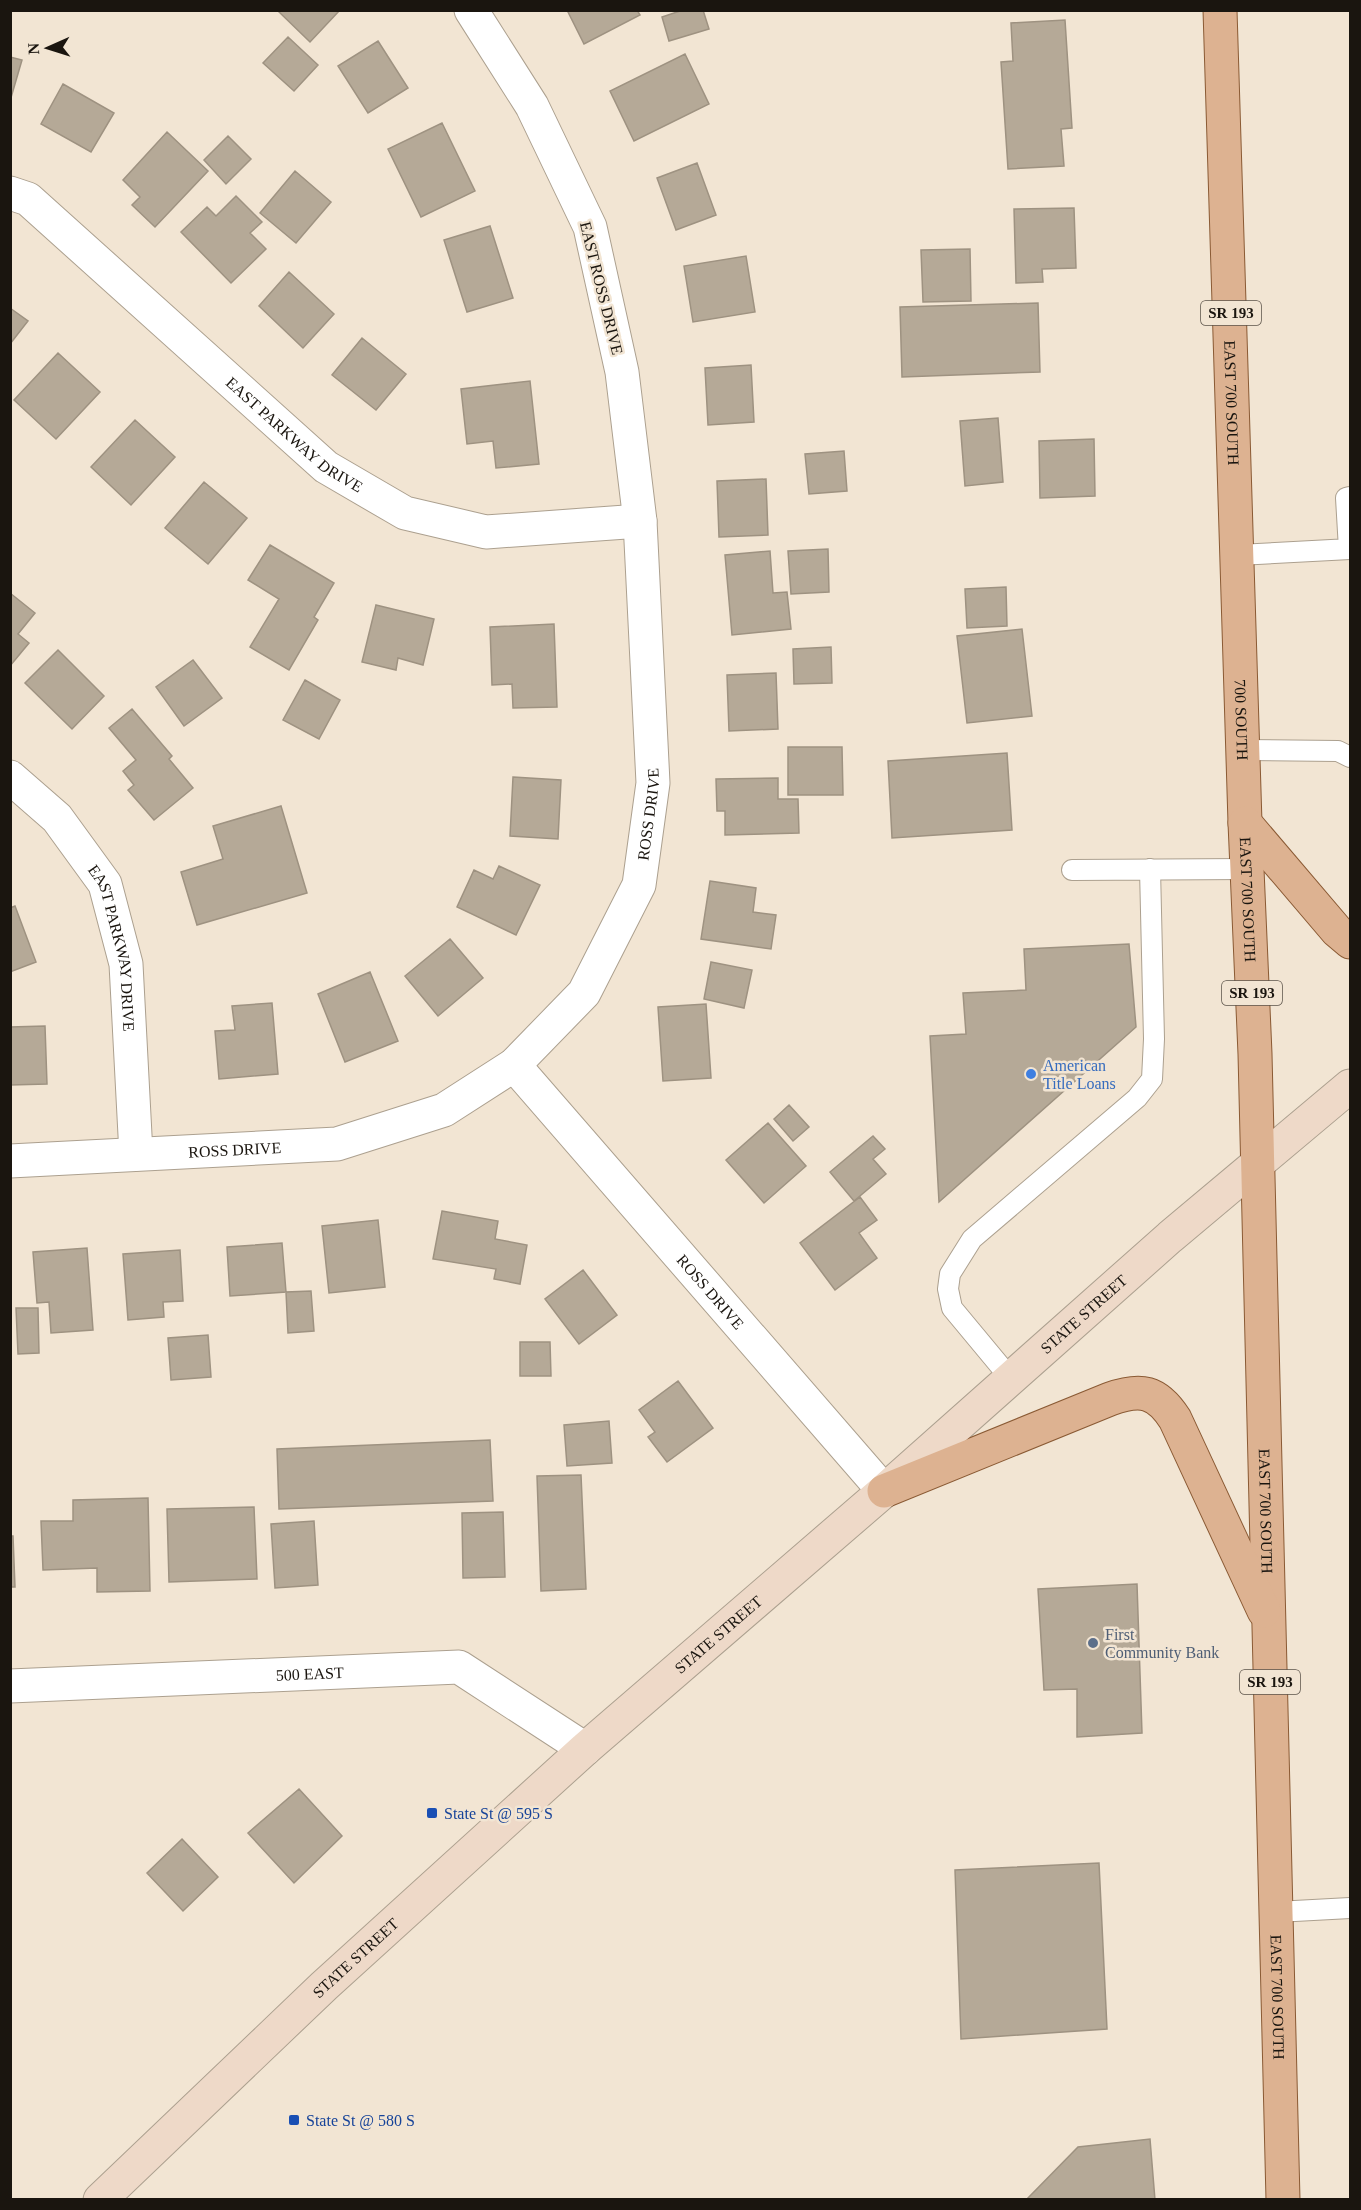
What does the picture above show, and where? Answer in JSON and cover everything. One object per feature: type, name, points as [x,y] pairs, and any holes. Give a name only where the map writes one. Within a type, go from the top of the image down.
[{"type":"main road","name":"EAST 700 SOUTH","points":[[1220,10],[1240,615]]},
{"type":"main road","name":"700 SOUTH","points":[[1240,615],[1245,823]]},
{"type":"main road","name":"EAST 700 SOUTH","points":[[1245,823],[1255,1054],[1283,2199]]},
{"type":"main road","points":[[1245,823],[1337,931],[1350,942]]},
{"type":"main road","name":"STATE STREET","points":[[100,2199],[324,1986],[585,1749],[884,1491],[1170,1237],[1350,1086]]},
{"type":"main road","points":[[884,1491],[1110,1399],[1134,1393],[1152,1395],[1161,1401],[1175,1419],[1269,1622]]},
{"type":"street","name":"EAST ROSS DRIVE","points":[[471,10],[532,106],[590,227],[622,372],[640,521]]},
{"type":"street","name":"EAST PARKWAY DRIVE","points":[[10,193],[28,199],[326,467],[405,513],[486,532],[640,521]]},
{"type":"street","name":"ROSS DRIVE","points":[[10,1161],[337,1144],[444,1110],[514,1065],[584,993],[639,885],[653,783],[640,521]]},
{"type":"street","name":"EAST PARKWAY DRIVE","points":[[10,777],[57,818],[105,884],[126,964],[136,1154]]},
{"type":"street","name":"ROSS DRIVE","points":[[514,1065],[884,1491]]},
{"type":"street","name":"500 EAST","points":[[10,1686],[459,1667],[585,1749]]},
{"type":"lane","points":[[1238,555],[1350,549],[1346,498],[1350,497]]},
{"type":"lane","points":[[1244,750],[1338,751],[1350,757]]},
{"type":"lane","points":[[1011,1378],[952,1308],[948,1289],[950,1274],[972,1239],[1137,1098],[1152,1079],[1154,1038],[1150,869]]},
{"type":"lane","points":[[1072,870],[1247,869]]},
{"type":"lane","points":[[1276,1912],[1350,1908]]},
{"type":"building","points":[[277,10],[340,10],[310,42]]},
{"type":"building","points":[[567,10],[637,10],[640,15],[584,44]]},
{"type":"building","points":[[683,10],[703,10],[709,29],[669,41],[662,17]]},
{"type":"building","points":[[1065,20],[1072,128],[1061,129],[1064,166],[1008,169],[1001,62],[1013,61],[1011,23]]},
{"type":"building","points":[[288,37],[318,65],[294,91],[263,63]]},
{"type":"building","points":[[378,41],[408,88],[368,113],[338,66]]},
{"type":"building","points":[[685,54],[709,104],[634,141],[610,91]]},
{"type":"building","points":[[10,57],[22,60],[10,101]]},
{"type":"building","points":[[63,84],[114,113],[91,152],[41,124]]},
{"type":"building","points":[[442,123],[475,191],[421,217],[388,149]]},
{"type":"building","points":[[167,132],[208,171],[155,227],[132,205],[140,197],[123,180]]},
{"type":"building","points":[[228,136],[251,159],[226,184],[204,160]]},
{"type":"building","points":[[697,163],[716,215],[676,230],[657,178]]},
{"type":"building","points":[[295,171],[331,202],[296,243],[260,213]]},
{"type":"building","points":[[236,196],[262,222],[250,233],[266,249],[231,283],[181,232],[207,207],[216,216]]},
{"type":"building","points":[[1074,208],[1076,268],[1042,269],[1043,282],[1016,283],[1014,209]]},
{"type":"building","points":[[490,226],[513,298],[467,312],[444,240]]},
{"type":"building","points":[[970,249],[971,301],[923,302],[921,250]]},
{"type":"building","points":[[746,256],[755,312],[693,322],[684,266]]},
{"type":"building","points":[[289,272],[334,314],[303,348],[259,306]]},
{"type":"building","points":[[1038,303],[1040,372],[902,377],[900,307]]},
{"type":"building","points":[[10,308],[28,321],[10,344]]},
{"type":"building","points":[[362,338],[406,374],[376,410],[332,375]]},
{"type":"building","points":[[58,353],[100,392],[56,439],[14,400]]},
{"type":"building","points":[[751,365],[754,422],[708,425],[705,368]]},
{"type":"building","points":[[530,381],[539,464],[496,468],[493,441],[467,444],[461,389]]},
{"type":"building","points":[[998,418],[1003,482],[965,486],[960,421]]},
{"type":"building","points":[[135,420],[175,457],[131,505],[91,467]]},
{"type":"building","points":[[1094,439],[1095,496],[1040,498],[1039,441]]},
{"type":"building","points":[[844,451],[847,491],[809,494],[805,454]]},
{"type":"building","points":[[766,479],[768,535],[719,537],[717,481]]},
{"type":"building","points":[[204,482],[247,518],[208,564],[165,528]]},
{"type":"building","points":[[270,545],[334,583],[314,617],[318,620],[289,670],[250,647],[279,599],[248,580]]},
{"type":"building","points":[[828,549],[829,592],[791,594],[788,551]]},
{"type":"building","points":[[770,551],[773,593],[787,592],[791,629],[732,635],[725,555]]},
{"type":"building","points":[[1006,587],[1007,626],[967,628],[965,589]]},
{"type":"building","points":[[10,593],[35,613],[18,634],[29,643],[10,666]]},
{"type":"building","points":[[376,605],[434,619],[423,665],[398,658],[396,670],[362,662]]},
{"type":"building","points":[[554,624],[557,707],[513,708],[512,684],[492,685],[490,627]]},
{"type":"building","points":[[1022,629],[1032,716],[967,723],[957,636]]},
{"type":"building","points":[[831,647],[832,683],[794,684],[793,649]]},
{"type":"building","points":[[58,650],[104,696],[72,729],[25,683]]},
{"type":"building","points":[[193,660],[222,698],[184,726],[156,687]]},
{"type":"building","points":[[776,673],[778,729],[729,731],[727,675]]},
{"type":"building","points":[[305,680],[340,700],[319,739],[283,720]]},
{"type":"building","points":[[132,709],[172,756],[169,759],[193,788],[154,820],[128,790],[134,785],[123,771],[136,760],[109,728]]},
{"type":"building","points":[[788,747],[842,747],[843,795],[788,795]]},
{"type":"building","points":[[1007,753],[1012,830],[892,838],[888,761]]},
{"type":"building","points":[[513,777],[561,780],[558,839],[510,836]]},
{"type":"building","points":[[778,778],[778,799],[798,799],[799,833],[725,835],[725,811],[717,811],[716,779]]},
{"type":"building","points":[[281,806],[307,893],[197,925],[181,872],[223,859],[213,826]]},
{"type":"building","points":[[499,866],[540,885],[516,935],[457,907],[474,870],[493,879]]},
{"type":"building","points":[[710,881],[756,888],[753,912],[776,915],[771,949],[701,939]]},
{"type":"building","points":[[15,906],[36,962],[10,972],[10,908]]},
{"type":"building","points":[[450,939],[483,978],[438,1016],[405,976]]},
{"type":"building","points":[[1129,944],[1136,1027],[939,1202],[930,1036],[966,1034],[963,993],[1026,990],[1024,949]]},
{"type":"building","points":[[711,962],[752,970],[744,1008],[704,999]]},
{"type":"building","points":[[370,972],[398,1041],[345,1062],[318,994]]},
{"type":"building","points":[[272,1003],[278,1074],[219,1079],[215,1031],[235,1030],[232,1006]]},
{"type":"building","points":[[706,1004],[711,1078],[663,1081],[658,1007]]},
{"type":"building","points":[[45,1026],[47,1084],[10,1085],[10,1027]]},
{"type":"building","points":[[789,1105],[809,1127],[793,1141],[774,1119]]},
{"type":"building","points":[[768,1123],[806,1166],[764,1203],[726,1160]]},
{"type":"building","points":[[873,1136],[885,1149],[873,1159],[886,1174],[854,1201],[830,1172]]},
{"type":"building","points":[[860,1197],[877,1220],[859,1233],[877,1258],[835,1290],[800,1243]]},
{"type":"building","points":[[442,1211],[498,1221],[495,1239],[527,1245],[520,1284],[494,1279],[496,1269],[433,1259]]},
{"type":"building","points":[[378,1220],[385,1287],[329,1293],[322,1226]]},
{"type":"building","points":[[282,1243],[286,1292],[230,1296],[227,1247]]},
{"type":"building","points":[[87,1248],[93,1330],[51,1333],[49,1302],[37,1303],[33,1252]]},
{"type":"building","points":[[180,1250],[183,1301],[163,1302],[164,1317],[128,1320],[123,1254]]},
{"type":"building","points":[[583,1270],[617,1315],[579,1344],[545,1299]]},
{"type":"building","points":[[311,1291],[314,1331],[288,1333],[286,1292]]},
{"type":"building","points":[[16,1308],[38,1308],[39,1353],[18,1354]]},
{"type":"building","points":[[208,1335],[211,1377],[171,1380],[168,1338]]},
{"type":"building","points":[[520,1342],[550,1342],[551,1376],[520,1376]]},
{"type":"building","points":[[678,1381],[713,1428],[667,1462],[648,1437],[655,1432],[639,1410]]},
{"type":"building","points":[[609,1421],[612,1463],[567,1466],[564,1425]]},
{"type":"building","points":[[490,1440],[493,1501],[279,1509],[277,1449]]},
{"type":"building","points":[[581,1475],[586,1589],[541,1591],[537,1476]]},
{"type":"building","points":[[148,1498],[150,1591],[97,1592],[97,1568],[43,1570],[41,1521],[73,1521],[73,1500]]},
{"type":"building","points":[[254,1507],[257,1579],[169,1582],[167,1509]]},
{"type":"building","points":[[503,1512],[505,1577],[463,1578],[462,1513]]},
{"type":"building","points":[[314,1521],[318,1585],[275,1588],[271,1524]]},
{"type":"building","points":[[10,1536],[13,1536],[15,1587],[10,1587]]},
{"type":"building","points":[[1137,1584],[1142,1733],[1077,1737],[1077,1689],[1044,1690],[1038,1589]]},
{"type":"building","points":[[299,1789],[342,1836],[294,1883],[248,1833]]},
{"type":"building","points":[[182,1839],[218,1877],[183,1911],[147,1873]]},
{"type":"building","points":[[1099,1863],[1107,2029],[961,2039],[955,1870]]},
{"type":"building","points":[[1150,2139],[1155,2200],[1026,2200],[1078,2147]]},
{"type":"place","name":"American Title Loans","points":[[1031,1074]]},
{"type":"place","name":"First Community Bank","points":[[1093,1643]]},
{"type":"place","name":"State St @ 595 S","points":[[432,1813]]},
{"type":"place","name":"State St @ 580 S","points":[[294,2120]]}]
